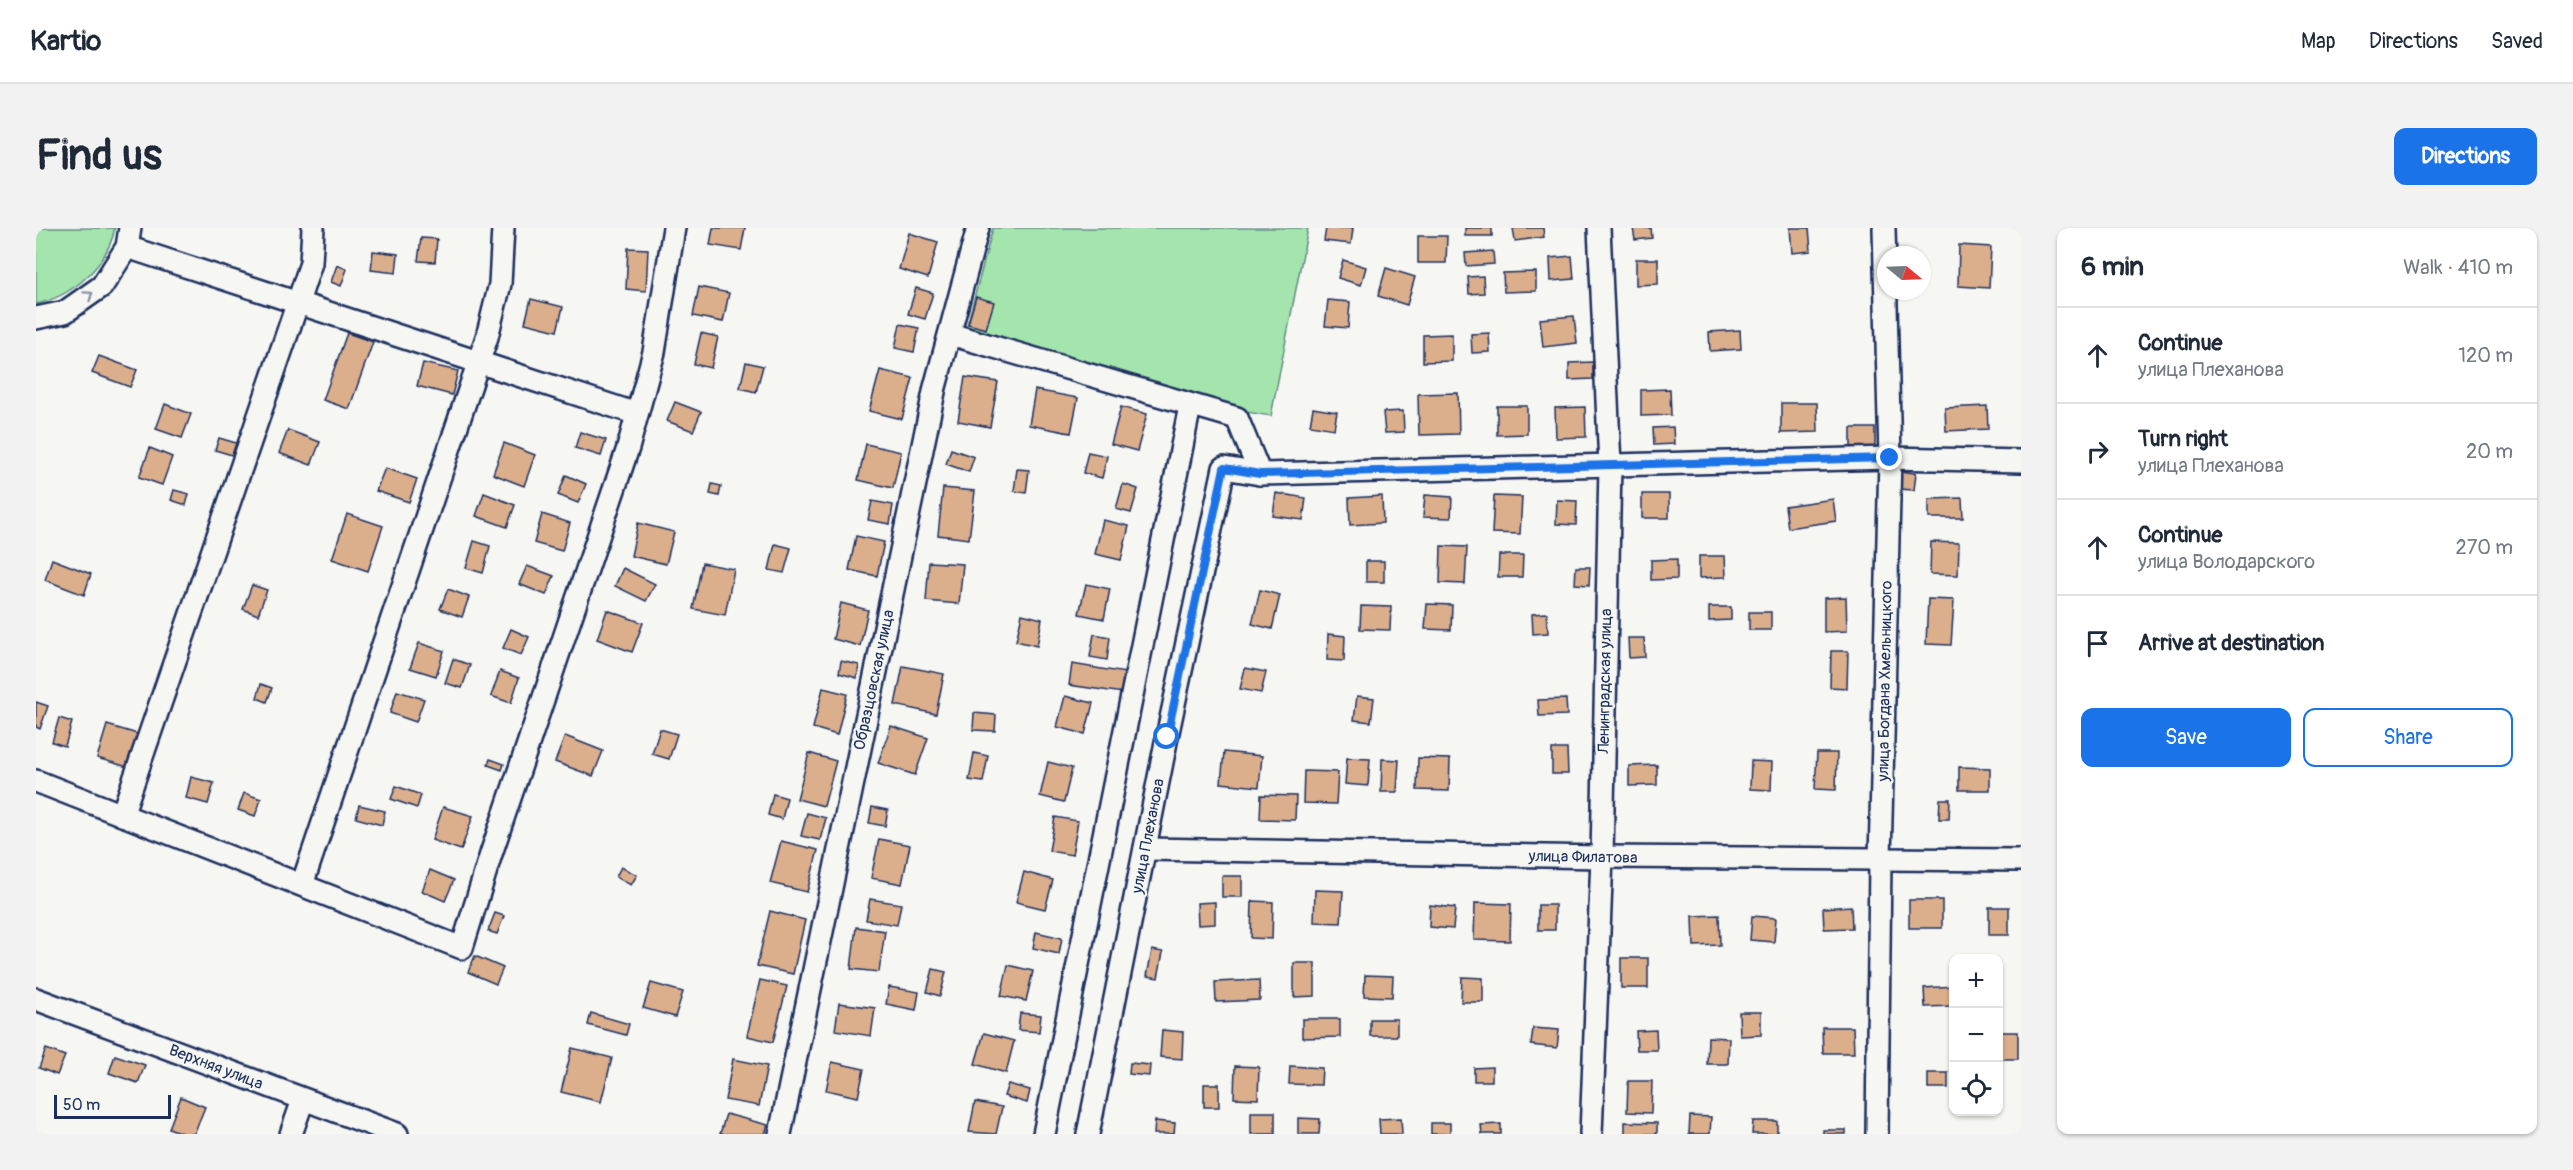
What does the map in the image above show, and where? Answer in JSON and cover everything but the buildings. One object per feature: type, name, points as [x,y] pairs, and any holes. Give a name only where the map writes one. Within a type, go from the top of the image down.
[{"type":"street","points":[[122,815],[298,301],[310,262],[313,228]]},
{"type":"street","points":[[302,885],[487,337],[500,284],[503,228]]},
{"type":"street","points":[[36,781],[462,948],[491,854],[628,448],[654,352],[674,228]]},
{"type":"street","name":"Образцовская улица","points":[[780,1134],[935,387],[978,228]]},
{"type":"street","name":"Ленинградская улица","points":[[1591,1134],[1602,857],[1610,465],[1599,228]]},
{"type":"street","name":"улица Богдана Хмельницкого","points":[[1877,1134],[1880,859],[1890,458],[1884,228]]},
{"type":"street","points":[[36,318],[64,312],[102,286],[129,238],[298,301],[637,414]]},
{"type":"street","points":[[950,334],[1237,418],[1260,474],[1890,458],[2021,461]]},
{"type":"street","points":[[1044,1134],[1190,406]]},
{"type":"street","name":"улица Плеханова","points":[[1088,1134],[1224,468],[1260,474]]},
{"type":"street","name":"улица Филатова","points":[[1145,849],[1602,857],[2021,860]]},
{"type":"street","name":"Верхняя улица","points":[[36,999],[397,1134]]},
{"type":"street","points":[[291,1134],[303,1100]]},
{"type":"green space","points":[[36,228],[115,228],[104,255],[86,277],[63,294],[36,304]]},
{"type":"green space","points":[[993,228],[1308,228],[1271,416],[1186,402],[963,340]]},
{"type":"route","points":[[1167,737],[1224,468],[1260,474],[1890,458]]}]
